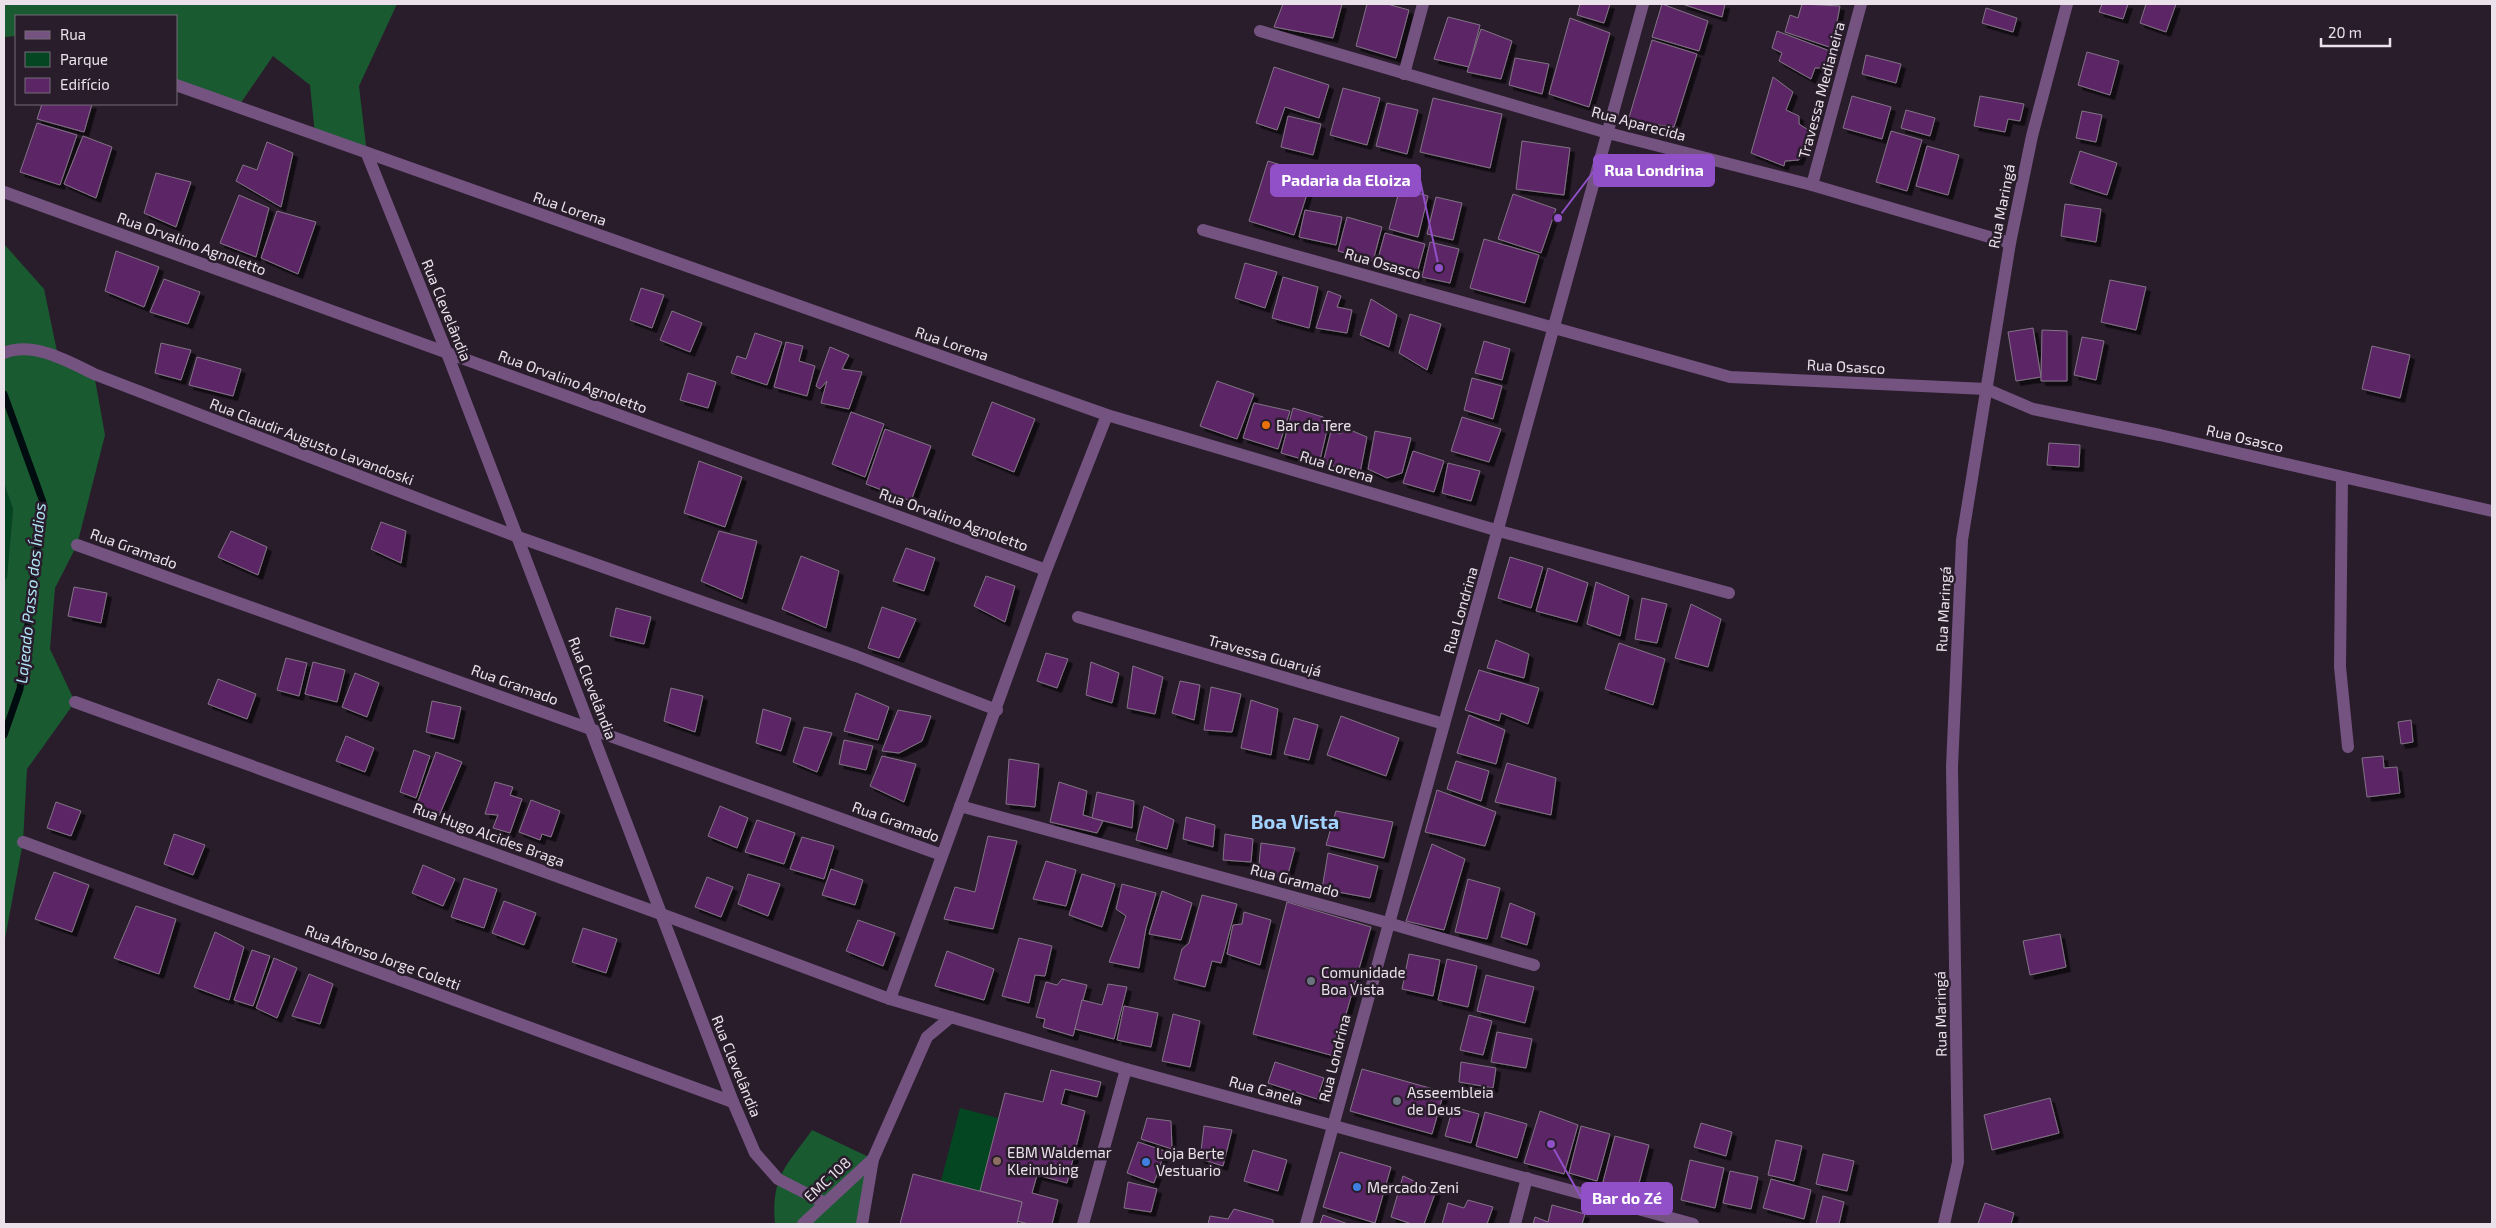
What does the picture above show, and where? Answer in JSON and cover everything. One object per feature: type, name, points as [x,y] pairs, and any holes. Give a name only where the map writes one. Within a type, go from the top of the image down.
[{"type":"street","points":[[1404,74],[1423,4]]},
{"type":"street","name":"Rua Londrina","points":[[1306,1224],[1388,923],[1499,531],[1643,4]]},
{"type":"street","name":"Travessa Medianeira","points":[[1812,185],[1861,4]]},
{"type":"street","name":"Rua Maringá","points":[[1944,1224],[1958,1162],[1952,767],[1962,550],[2010,243],[2032,136],[2067,4]]},
{"type":"street","name":"Rua Aparecida","points":[[1260,31],[1608,133],[1812,185],[2010,243]]},
{"type":"street","name":"Rua Lorena","points":[[178,86],[1106,415],[1499,531],[1729,593]]},
{"type":"street","name":"Rua Clevelândia","points":[[367,154],[447,353],[733,1102],[755,1153],[778,1178],[825,1203]]},
{"type":"street","name":"Rua Orvalino Agnoletto","points":[[4,192],[1046,570]]},
{"type":"street","name":"Rua Osasco","points":[[1203,230],[1730,377],[1986,389],[2033,409],[2342,476],[2492,511]]},
{"type":"street","name":"Rua Claudir Augusto Lavandoski","points":[[4,353],[15,348],[58,356],[94,374],[518,537],[856,656],[997,710]]},
{"type":"street","points":[[890,999],[997,710],[1046,570],[1106,415]]},
{"type":"street","points":[[2342,476],[2340,667],[2348,747]]},
{"type":"street","name":"Rua Gramado","points":[[77,545],[942,855]]},
{"type":"street","name":"Travessa Guarujá","points":[[1078,617],[1444,724]]},
{"type":"street","name":"Rua Hugo Alcides Braga","points":[[75,702],[890,999]]},
{"type":"street","name":"Rua Gramado","points":[[960,806],[1388,923],[1534,965]]},
{"type":"street","name":"Rua Afonso Jorge Coletti","points":[[23,842],[733,1102]]},
{"type":"street","name":"Rua Canela","points":[[890,999],[1126,1069],[1693,1224]]},
{"type":"street","points":[[862,1224],[873,1158],[927,1037],[951,1017]]},
{"type":"street","points":[[1083,1224],[1126,1069]]},
{"type":"street","name":"EMC 108","points":[[803,1224],[873,1158]]},
{"type":"street","points":[[1515,1224],[1527,1178]]},
{"type":"green space","points":[[4,4],[397,4],[359,86],[367,154],[315,135],[310,85],[273,56],[238,107],[178,86],[178,15],[15,15],[15,36],[4,37]]},
{"type":"green space","points":[[4,244],[44,289],[58,356],[94,374],[105,435],[77,545],[55,588],[50,649],[75,702],[27,769],[23,842],[4,944],[4,580],[7,578],[13,509],[4,483]]},
{"type":"green space","points":[[4,483],[13,509],[7,579],[4,580]]},
{"type":"green space","points":[[960,1108],[998,1118],[980,1191],[941,1181]]},
{"type":"green space","points":[[812,1130],[873,1159],[862,1224],[775,1224],[775,1194],[778,1183],[788,1163]]},
{"type":"building","points":[[1283,4],[1342,4],[1333,38],[1274,27]]},
{"type":"building","points":[[1367,4],[1387,4],[1409,10],[1396,58],[1356,46]]},
{"type":"building","points":[[1580,4],[1610,4],[1604,23],[1577,15]]},
{"type":"building","points":[[1662,4],[1708,21],[1699,51],[1652,37]]},
{"type":"building","points":[[1682,4],[1725,4],[1722,17]]},
{"type":"building","points":[[1802,4],[1840,6],[1832,48],[1785,32],[1790,15],[1798,18]]},
{"type":"building","points":[[2102,4],[2128,4],[2123,19],[2099,12]]},
{"type":"building","points":[[2146,4],[2176,4],[2166,32],[2140,23]]},
{"type":"building","points":[[1986,8],[2017,18],[2013,32],[1982,23]]},
{"type":"building","points":[[1448,17],[1480,25],[1469,67],[1434,59]]},
{"type":"building","points":[[1570,18],[1610,33],[1589,107],[1549,94]]},
{"type":"building","points":[[1481,29],[1512,41],[1501,79],[1467,72]]},
{"type":"building","points":[[1777,31],[1830,51],[1829,68],[1815,68],[1811,79],[1779,61],[1782,53],[1772,48]]},
{"type":"building","points":[[1652,40],[1697,54],[1674,127],[1628,121]]},
{"type":"building","points":[[2087,52],[2119,61],[2110,95],[2078,85]]},
{"type":"building","points":[[1866,55],[1901,64],[1896,83],[1862,74]]},
{"type":"building","points":[[1515,58],[1549,64],[1542,94],[1509,85]]},
{"type":"building","points":[[1274,67],[1329,85],[1319,118],[1285,107],[1277,130],[1256,123]]},
{"type":"building","points":[[1773,77],[1793,92],[1786,110],[1799,116],[1799,124],[1810,131],[1799,160],[1785,161],[1784,166],[1751,153]]},
{"type":"building","points":[[1343,88],[1380,98],[1367,145],[1330,135]]},
{"type":"building","points":[[1852,96],[1891,107],[1882,139],[1843,128]]},
{"type":"building","points":[[1980,96],[2024,104],[2020,121],[2008,119],[2005,132],[1974,126]]},
{"type":"building","points":[[1433,98],[1502,114],[1490,168],[1420,152]]},
{"type":"building","points":[[1387,103],[1418,110],[1407,154],[1376,146]]},
{"type":"building","points":[[42,105],[92,105],[84,132],[37,119]]},
{"type":"building","points":[[1906,110],[1935,118],[1930,136],[1901,128]]},
{"type":"building","points":[[2082,111],[2102,115],[2096,142],[2076,138]]},
{"type":"building","points":[[1288,116],[1321,124],[1313,155],[1281,147]]},
{"type":"building","points":[[37,123],[77,135],[60,185],[20,172]]},
{"type":"building","points":[[1891,131],[1922,140],[1907,191],[1876,182]]},
{"type":"building","points":[[83,136],[112,147],[96,198],[64,184]]},
{"type":"building","points":[[1522,141],[1570,148],[1564,195],[1516,189]]},
{"type":"building","points":[[267,142],[293,153],[281,207],[236,181],[243,165],[257,170]]},
{"type":"building","points":[[1927,146],[1959,155],[1948,195],[1916,186]]},
{"type":"building","points":[[2080,151],[2117,163],[2107,195],[2070,183]]},
{"type":"building","points":[[1268,161],[1313,175],[1294,235],[1249,221]]},
{"type":"building","points":[[156,173],[191,182],[176,227],[144,213]]},
{"type":"building","points":[[1400,188],[1428,196],[1418,237],[1389,229]]},
{"type":"building","points":[[1513,194],[1556,209],[1541,253],[1498,239]]},
{"type":"building","points":[[239,195],[269,208],[256,257],[220,243]]},
{"type":"building","points":[[1436,197],[1462,203],[1453,240],[1427,234]]},
{"type":"building","points":[[2065,204],[2101,209],[2096,242],[2061,236]]},
{"type":"building","points":[[1305,210],[1342,217],[1336,245],[1299,237]]},
{"type":"building","points":[[277,211],[316,222],[298,274],[261,258]]},
{"type":"building","points":[[1347,217],[1382,227],[1373,261],[1338,251]]},
{"type":"building","points":[[1385,233],[1425,244],[1416,277],[1376,266]]},
{"type":"building","points":[[1484,239],[1539,255],[1525,303],[1470,288]]},
{"type":"building","points":[[1430,242],[1459,249],[1450,283],[1422,277]]},
{"type":"building","points":[[116,251],[159,267],[144,307],[105,291]]},
{"type":"building","points":[[1245,263],[1277,272],[1265,308],[1235,298]]},
{"type":"building","points":[[1283,277],[1318,287],[1309,328],[1272,318]]},
{"type":"building","points":[[164,279],[200,292],[188,324],[150,312]]},
{"type":"building","points":[[2110,280],[2146,287],[2136,330],[2101,322]]},
{"type":"building","points":[[641,288],[664,295],[652,328],[630,320]]},
{"type":"building","points":[[1328,291],[1341,296],[1337,307],[1352,310],[1347,333],[1316,328]]},
{"type":"building","points":[[1371,299],[1397,315],[1389,347],[1360,335]]},
{"type":"building","points":[[672,311],[702,323],[690,352],[660,340]]},
{"type":"building","points":[[1410,314],[1441,324],[1427,370],[1399,353]]},
{"type":"building","points":[[2033,328],[2041,377],[2016,381],[2008,332]]},
{"type":"building","points":[[2042,330],[2067,331],[2067,381],[2041,381]]},
{"type":"building","points":[[755,333],[782,342],[767,385],[731,373],[737,356],[746,359]]},
{"type":"building","points":[[2082,337],[2104,341],[2096,380],[2074,375]]},
{"type":"building","points":[[1484,341],[1510,349],[1502,380],[1475,373]]},
{"type":"building","points":[[786,342],[803,346],[799,361],[815,366],[807,396],[774,387]]},
{"type":"building","points":[[161,343],[191,350],[181,380],[155,373]]},
{"type":"building","points":[[2372,346],[2410,355],[2400,398],[2362,389]]},
{"type":"building","points":[[830,347],[849,355],[842,369],[862,372],[849,409],[821,403],[827,381],[820,389],[816,386]]},
{"type":"building","points":[[197,357],[241,369],[233,396],[189,385]]},
{"type":"building","points":[[688,373],[716,382],[708,408],[680,400]]},
{"type":"building","points":[[1472,378],[1502,386],[1493,419],[1464,410]]},
{"type":"building","points":[[1217,381],[1254,394],[1237,439],[1200,426]]},
{"type":"building","points":[[992,402],[1035,419],[1014,472],[972,455]]},
{"type":"building","name":"Bar da Tere","points":[[1254,403],[1290,411],[1278,449],[1243,438]]},
{"type":"building","points":[[1293,408],[1323,417],[1327,430],[1319,464],[1281,453]]},
{"type":"building","points":[[851,412],[884,424],[865,477],[832,464]]},
{"type":"building","points":[[1462,417],[1501,429],[1489,462],[1451,451]]},
{"type":"building","points":[[1343,427],[1367,437],[1360,473],[1323,463],[1331,431],[1341,434]]},
{"type":"building","points":[[885,429],[931,446],[911,501],[866,484]]},
{"type":"building","points":[[1375,431],[1411,438],[1402,473],[1387,478],[1368,469]]},
{"type":"building","points":[[2049,443],[2080,445],[2079,467],[2047,465]]},
{"type":"building","points":[[1413,451],[1444,461],[1434,492],[1403,483]]},
{"type":"building","points":[[699,461],[742,477],[725,527],[684,513]]},
{"type":"building","points":[[1448,463],[1480,471],[1471,501],[1442,493]]},
{"type":"building","points":[[381,522],[406,531],[401,563],[371,549]]},
{"type":"building","points":[[231,531],[267,547],[258,575],[218,557]]},
{"type":"building","points":[[719,531],[757,541],[742,599],[701,581]]},
{"type":"building","points":[[906,548],[935,558],[924,591],[893,581]]},
{"type":"building","points":[[801,556],[839,571],[826,628],[782,609]]},
{"type":"building","points":[[1510,557],[1543,567],[1531,608],[1498,598]]},
{"type":"building","points":[[1548,568],[1588,583],[1577,622],[1536,611]]},
{"type":"building","points":[[986,576],[1015,586],[1005,622],[974,606]]},
{"type":"building","points":[[1596,582],[1629,596],[1620,636],[1587,624]]},
{"type":"building","points":[[74,587],[107,593],[101,623],[68,616]]},
{"type":"building","points":[[1642,598],[1667,604],[1657,643],[1635,639]]},
{"type":"building","points":[[1691,604],[1721,619],[1708,667],[1675,658]]},
{"type":"building","points":[[882,607],[916,619],[899,658],[868,648]]},
{"type":"building","points":[[616,608],[651,617],[644,644],[610,636]]},
{"type":"building","points":[[1496,640],[1529,654],[1524,678],[1487,668]]},
{"type":"building","points":[[1619,643],[1665,659],[1653,705],[1605,689]]},
{"type":"building","points":[[1046,653],[1068,659],[1057,688],[1037,681]]},
{"type":"building","points":[[286,658],[307,663],[299,696],[277,690]]},
{"type":"building","points":[[313,662],[345,670],[337,702],[305,694]]},
{"type":"building","points":[[1091,662],[1119,673],[1112,703],[1086,695]]},
{"type":"building","points":[[1133,666],[1163,677],[1155,714],[1127,708]]},
{"type":"building","points":[[1479,670],[1539,688],[1528,724],[1501,713],[1499,721],[1465,710]]},
{"type":"building","points":[[355,673],[379,683],[367,717],[342,707]]},
{"type":"building","points":[[218,679],[256,694],[247,719],[208,704]]},
{"type":"building","points":[[1180,681],[1200,685],[1194,720],[1172,713]]},
{"type":"building","points":[[1211,687],[1241,694],[1232,732],[1204,730]]},
{"type":"building","points":[[671,688],[703,696],[695,732],[664,721]]},
{"type":"building","points":[[856,693],[889,707],[878,740],[844,731]]},
{"type":"building","points":[[1251,700],[1278,709],[1271,755],[1241,748]]},
{"type":"building","points":[[432,701],[461,707],[454,739],[426,732]]},
{"type":"building","points":[[763,709],[791,718],[781,751],[756,743]]},
{"type":"building","points":[[898,710],[931,716],[922,741],[899,753],[882,751]]},
{"type":"building","points":[[1469,715],[1505,730],[1496,764],[1457,753]]},
{"type":"building","points":[[1341,716],[1399,738],[1386,776],[1327,755]]},
{"type":"building","points":[[1294,718],[1318,725],[1309,760],[1284,754]]},
{"type":"building","points":[[2411,720],[2413,742],[2401,744],[2398,722]]},
{"type":"building","points":[[804,727],[832,733],[817,772],[793,762]]},
{"type":"building","points":[[346,736],[374,748],[365,772],[336,761]]},
{"type":"building","points":[[844,740],[873,746],[866,770],[839,764]]},
{"type":"building","points":[[414,750],[430,756],[416,798],[400,792]]},
{"type":"building","points":[[436,752],[462,762],[439,816],[416,807]]},
{"type":"building","points":[[882,756],[916,764],[904,802],[870,786]]},
{"type":"building","points":[[2383,756],[2384,768],[2397,767],[2400,793],[2367,797],[2362,758]]},
{"type":"building","points":[[1009,759],[1039,764],[1035,807],[1006,804]]},
{"type":"building","points":[[1456,761],[1489,771],[1481,801],[1447,789]]},
{"type":"building","points":[[1507,763],[1556,778],[1551,815],[1495,802]]},
{"type":"building","points":[[495,782],[513,787],[510,795],[522,799],[510,833],[493,828],[498,815],[485,814]]},
{"type":"building","points":[[1059,782],[1087,791],[1083,815],[1103,821],[1097,833],[1050,822]]},
{"type":"building","points":[[1437,790],[1496,812],[1485,846],[1425,832]]},
{"type":"building","points":[[1097,792],[1134,801],[1132,828],[1092,818]]},
{"type":"building","points":[[531,800],[560,811],[551,837],[542,834],[540,840],[519,832]]},
{"type":"building","points":[[56,802],[81,811],[71,836],[47,828]]},
{"type":"building","points":[[720,806],[748,818],[737,848],[708,836]]},
{"type":"building","points":[[1144,806],[1174,820],[1167,849],[1136,840]]},
{"type":"building","points":[[1336,811],[1393,822],[1384,858],[1326,845]]},
{"type":"building","points":[[1186,817],[1215,825],[1213,847],[1183,839]]},
{"type":"building","points":[[757,820],[795,833],[784,864],[745,852]]},
{"type":"building","points":[[174,834],[205,845],[193,875],[164,864]]},
{"type":"building","points":[[1225,834],[1253,839],[1251,862],[1223,860]]},
{"type":"building","points":[[988,836],[1017,841],[993,929],[944,919],[955,887],[975,892]]},
{"type":"building","points":[[802,837],[834,846],[824,879],[790,869]]},
{"type":"building","points":[[1261,843],[1295,848],[1287,878],[1258,875]]},
{"type":"building","points":[[1432,844],[1465,859],[1444,930],[1406,921]]},
{"type":"building","points":[[1328,853],[1378,866],[1370,898],[1322,889]]},
{"type":"building","points":[[1046,861],[1076,870],[1066,906],[1033,899]]},
{"type":"building","points":[[423,865],[455,879],[443,906],[412,893]]},
{"type":"building","points":[[831,869],[863,880],[855,905],[822,895]]},
{"type":"building","points":[[54,872],[89,885],[72,932],[35,919]]},
{"type":"building","points":[[748,874],[780,884],[768,916],[738,904]]},
{"type":"building","points":[[1082,874],[1115,884],[1102,927],[1069,915]]},
{"type":"building","points":[[707,877],[733,887],[721,917],[695,907]]},
{"type":"building","points":[[464,878],[497,889],[484,928],[451,917]]},
{"type":"building","points":[[1468,879],[1500,888],[1487,939],[1455,932]]},
{"type":"building","points":[[1122,884],[1156,893],[1146,928],[1139,968],[1109,962],[1126,916],[1116,909]]},
{"type":"building","points":[[1162,891],[1192,903],[1181,940],[1149,934]]},
{"type":"building","points":[[1202,895],[1237,904],[1221,963],[1212,961],[1205,987],[1174,979],[1182,949],[1189,943]]},
{"type":"building","points":[[504,901],[536,913],[524,945],[492,933]]},
{"type":"building","name":"Comunidade Boa Vista","points":[[1287,902],[1371,927],[1334,1056],[1253,1034]]},
{"type":"building","points":[[1510,903],[1535,913],[1527,945],[1501,937]]},
{"type":"building","points":[[136,906],[176,919],[159,974],[114,958]]},
{"type":"building","points":[[1244,912],[1271,920],[1260,965],[1227,954],[1233,925],[1242,924]]},
{"type":"building","points":[[858,920],[895,933],[883,966],[846,951]]},
{"type":"building","points":[[583,928],[617,939],[606,973],[572,962]]},
{"type":"building","points":[[215,932],[244,947],[229,1000],[194,987]]},
{"type":"building","points":[[2060,934],[2066,967],[2030,975],[2023,941]]},
{"type":"building","points":[[1019,938],[1052,946],[1045,976],[1035,975],[1029,1003],[1002,996]]},
{"type":"building","points":[[252,950],[270,956],[253,1006],[234,1000]]},
{"type":"building","points":[[947,951],[994,969],[984,1000],[935,986]]},
{"type":"building","points":[[1409,954],[1440,960],[1433,996],[1402,989]]},
{"type":"building","points":[[274,958],[297,968],[277,1018],[256,1008]]},
{"type":"building","points":[[1447,959],[1477,966],[1468,1007],[1438,1000]]},
{"type":"building","points":[[309,974],[333,984],[320,1024],[292,1016]]},
{"type":"building","points":[[1486,975],[1534,987],[1525,1023],[1477,1011]]},
{"type":"building","points":[[1062,979],[1087,985],[1073,1036],[1043,1027],[1045,1019],[1036,1017],[1046,982],[1057,985]]},
{"type":"building","points":[[1108,984],[1127,987],[1114,1039],[1075,1029],[1082,1000],[1102,1005]]},
{"type":"building","points":[[1124,1006],[1158,1013],[1151,1047],[1117,1040]]},
{"type":"building","points":[[1173,1014],[1200,1021],[1190,1067],[1162,1061]]},
{"type":"building","points":[[1469,1015],[1492,1021],[1483,1055],[1460,1050]]},
{"type":"building","points":[[1497,1032],[1532,1039],[1526,1068],[1491,1062]]},
{"type":"building","points":[[1275,1062],[1324,1078],[1317,1099],[1268,1083]]},
{"type":"building","points":[[1461,1062],[1496,1068],[1493,1088],[1459,1082]]},
{"type":"building","name":"Asseembleia de Deus","points":[[1362,1069],[1444,1092],[1432,1134],[1350,1111]]},
{"type":"building","points":[[1051,1070],[1101,1082],[1097,1097],[1065,1089],[1061,1104],[1085,1111],[1067,1183],[1037,1175],[1032,1193],[1058,1200],[1052,1224],[1029,1224],[1017,1221],[1022,1202],[980,1191],[1005,1093],[1043,1102]]},
{"type":"building","points":[[2050,1098],[2059,1133],[1992,1150],[1984,1115]]},
{"type":"building","points":[[1453,1107],[1479,1114],[1471,1143],[1445,1136]]},
{"type":"building","points":[[1540,1111],[1578,1125],[1564,1174],[1524,1163]]},
{"type":"building","points":[[1485,1112],[1527,1124],[1517,1158],[1476,1146]]},
{"type":"building","points":[[1147,1118],[1171,1121],[1172,1149],[1141,1139]]},
{"type":"building","points":[[1701,1123],[1732,1132],[1726,1156],[1694,1147]]},
{"type":"building","points":[[1204,1126],[1232,1130],[1223,1166],[1200,1159]]},
{"type":"building","points":[[1581,1126],[1610,1134],[1597,1181],[1569,1173]]},
{"type":"building","points":[[1615,1136],[1649,1145],[1637,1191],[1603,1182]]},
{"type":"building","points":[[1776,1140],[1802,1146],[1794,1181],[1768,1175]]},
{"type":"building","name":"Loja Berte Vestuario","points":[[1138,1142],[1165,1151],[1154,1183],[1127,1173]]},
{"type":"building","points":[[1253,1150],[1287,1160],[1278,1191],[1244,1181]]},
{"type":"building","name":"Mercado Zeni","points":[[1340,1152],[1391,1167],[1375,1223],[1323,1207]]},
{"type":"building","points":[[1823,1154],[1854,1161],[1847,1191],[1816,1184]]},
{"type":"building","points":[[1690,1160],[1724,1168],[1715,1208],[1681,1200]]},
{"type":"building","points":[[1730,1171],[1758,1177],[1751,1209],[1723,1203]]},
{"type":"building","points":[[913,1174],[1022,1202],[1017,1224],[900,1224]]},
{"type":"building","points":[[1403,1176],[1436,1191],[1424,1224],[1412,1224],[1391,1217]]},
{"type":"building","points":[[1771,1179],[1811,1190],[1804,1219],[1763,1208]]},
{"type":"building","points":[[1128,1182],[1157,1189],[1151,1212],[1124,1208]]},
{"type":"building","points":[[1823,1196],[1844,1202],[1839,1224],[1816,1224]]},
{"type":"building","points":[[1468,1200],[1493,1207],[1487,1224],[1442,1224],[1448,1203],[1464,1208]]},
{"type":"building","points":[[1985,1203],[2014,1213],[2011,1224],[1978,1224]]},
{"type":"building","points":[[1552,1205],[1585,1214],[1582,1224],[1533,1224],[1535,1217],[1548,1222]]},
{"type":"building","points":[[1234,1209],[1273,1220],[1273,1224],[1208,1224],[1210,1216],[1228,1219]]},
{"type":"building","points":[[1323,1215],[1348,1224],[1320,1224]]},
{"type":"waterway","name":"Lajeado Passo dos Índios","points":[[4,394],[43,502],[20,689],[4,735]]},
{"type":"place","name":"Rua Londrina","points":[[1558,218]]},
{"type":"place","name":"Padaria da Eloiza","points":[[1439,268]]},
{"type":"place","name":"Bar da Tere","points":[[1266,425]]},
{"type":"place","name":"Comunidade Boa Vista","points":[[1311,981]]},
{"type":"place","name":"Asseembleia de Deus","points":[[1397,1101]]},
{"type":"place","name":"Bar do Zé","points":[[1551,1144]]},
{"type":"place","name":"EBM Waldemar Kleinubing","points":[[997,1161]]},
{"type":"place","name":"Loja Berte Vestuario","points":[[1146,1162]]},
{"type":"place","name":"Mercado Zeni","points":[[1357,1187]]},
{"type":"district","name":"Boa Vista","points":[[1295,821]]}]
